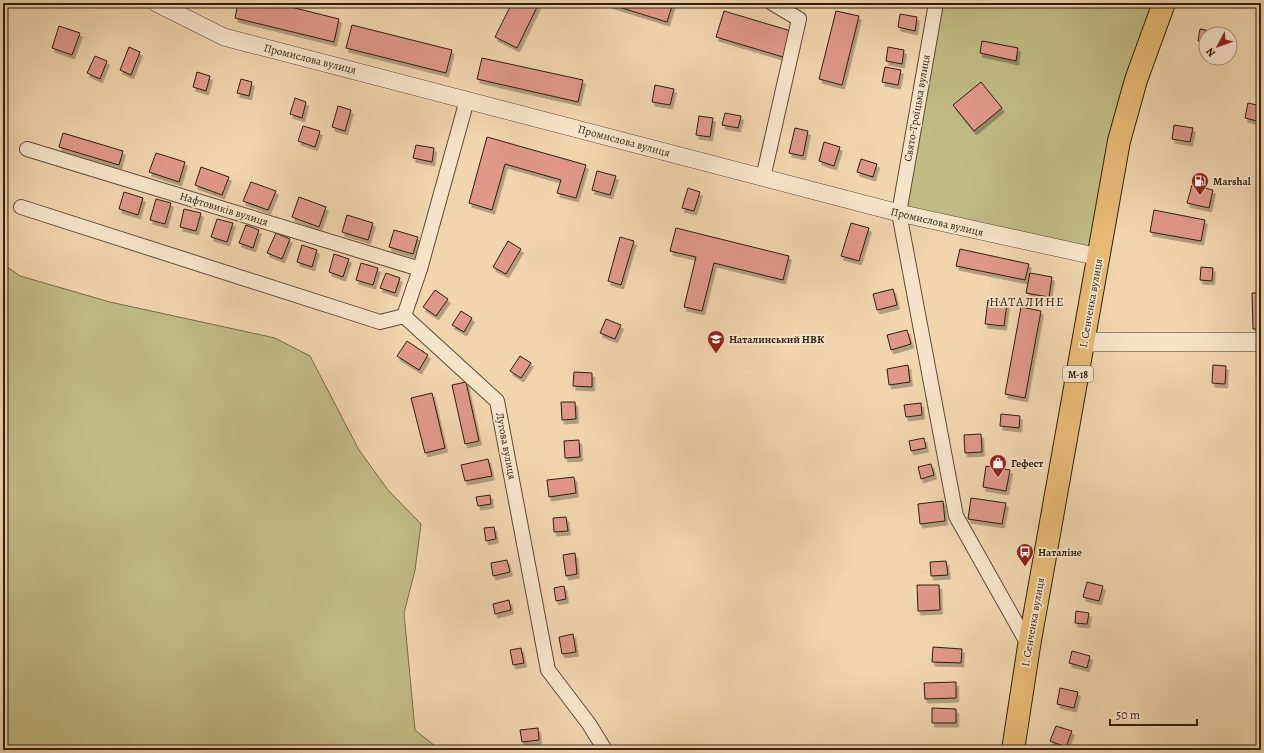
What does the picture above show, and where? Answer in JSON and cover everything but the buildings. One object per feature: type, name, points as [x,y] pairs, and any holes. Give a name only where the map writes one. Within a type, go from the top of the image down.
[{"type":"highway","name":"І. Сенченка вулиця","points":[[1013,750],[1028,646],[1084,342],[1119,140],[1136,80],[1164,3]]},
{"type":"main road","points":[[1084,342],[1261,342]]},
{"type":"street","name":"Промислова вулиця","points":[[156,3],[224,36],[899,214],[1099,257]]},
{"type":"street","points":[[763,178],[799,18],[772,3]]},
{"type":"street","name":"Свято-Троїцька вулиця","points":[[899,214],[936,3]]},
{"type":"street","points":[[21,207],[380,322],[404,316],[420,269],[467,100]]},
{"type":"street","name":"Нафтовиків вулиця","points":[[27,149],[420,269]]},
{"type":"street","points":[[899,214],[956,516],[1028,646]]},
{"type":"street","name":"Лугова вулиця","points":[[404,316],[497,400],[548,670],[589,724],[605,750]]},
{"type":"shaded area","points":[[936,3],[1164,3],[1099,257],[899,213]]},
{"type":"shaded area","points":[[3,264],[20,276],[110,302],[275,338],[310,356],[359,450],[388,490],[421,524],[415,570],[404,613],[415,730],[440,750],[3,750]]},
{"type":"place","name":"Marshal","points":[[1200,196]]},
{"type":"place","name":"Наталинський НВК","points":[[716,354]]},
{"type":"place","name":"Гефест","points":[[998,478]]},
{"type":"place","name":"Наталіне","points":[[1025,567]]},
{"type":"district","name":"НАТАЛИНЕ","points":[[1027,301]]}]
